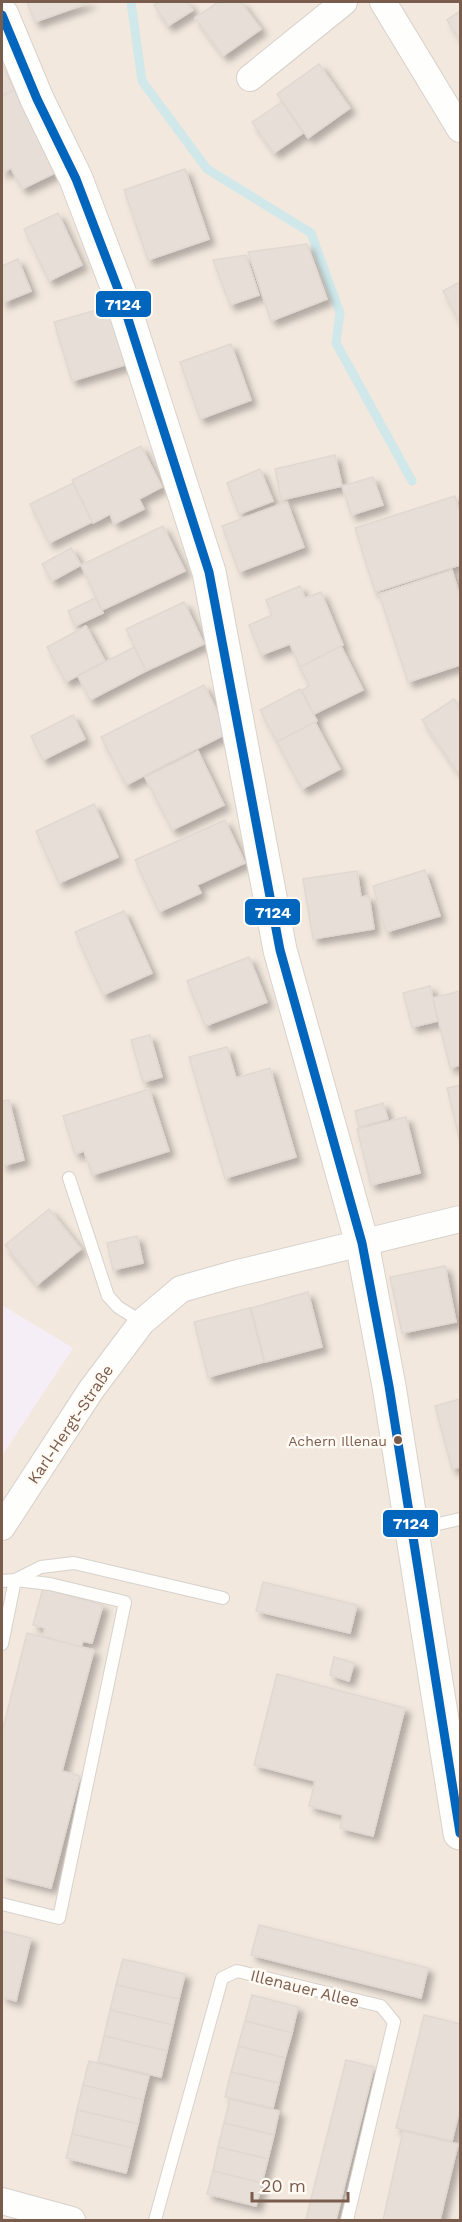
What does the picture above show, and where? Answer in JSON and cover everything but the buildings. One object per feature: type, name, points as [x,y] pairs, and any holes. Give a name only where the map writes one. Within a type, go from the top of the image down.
[{"type":"main road","points":[[2,15],[76,179],[121,297],[209,572],[280,950],[362,1243],[389,1386],[460,1833]]},
{"type":"street","points":[[250,78],[344,2]]},
{"type":"street","points":[[383,2],[460,129]]},
{"type":"street","name":"Karl-Hergt-Straße","points":[[2,1527],[91,1390],[142,1322],[181,1289],[460,1219]]},
{"type":"street","points":[[2,2201],[38,2216],[72,2220]]},
{"type":"lane","points":[[69,1178],[108,1296],[118,1307],[142,1322]]},
{"type":"lane","points":[[412,1530],[460,1519]]},
{"type":"lane","points":[[15,1580],[42,1567],[74,1563],[223,1598]]},
{"type":"lane","points":[[2,1581],[15,1580],[50,1584],[125,1602],[58,1917],[2,1904]]},
{"type":"lane","points":[[2,1644],[15,1580]]},
{"type":"lane","name":"Illenauer Allee","points":[[155,2220],[222,1978],[237,1971],[381,2006],[394,2022],[347,2220]]},
{"type":"shaded area","points":[[2,2],[460,2],[460,2220],[2,2220]]},
{"type":"shaded area","points":[[2,1305],[73,1348],[2,1456]]},
{"type":"waterway","points":[[131,2],[142,81],[207,169],[311,233],[340,313],[336,343],[412,481]]},
{"type":"transit line","name":"7124","points":[[2,15],[37,99],[76,179],[121,297],[209,572],[280,950],[362,1243],[389,1386],[460,1833]]},
{"type":"place","name":"Achern Illenau","points":[[398,1440]]}]
